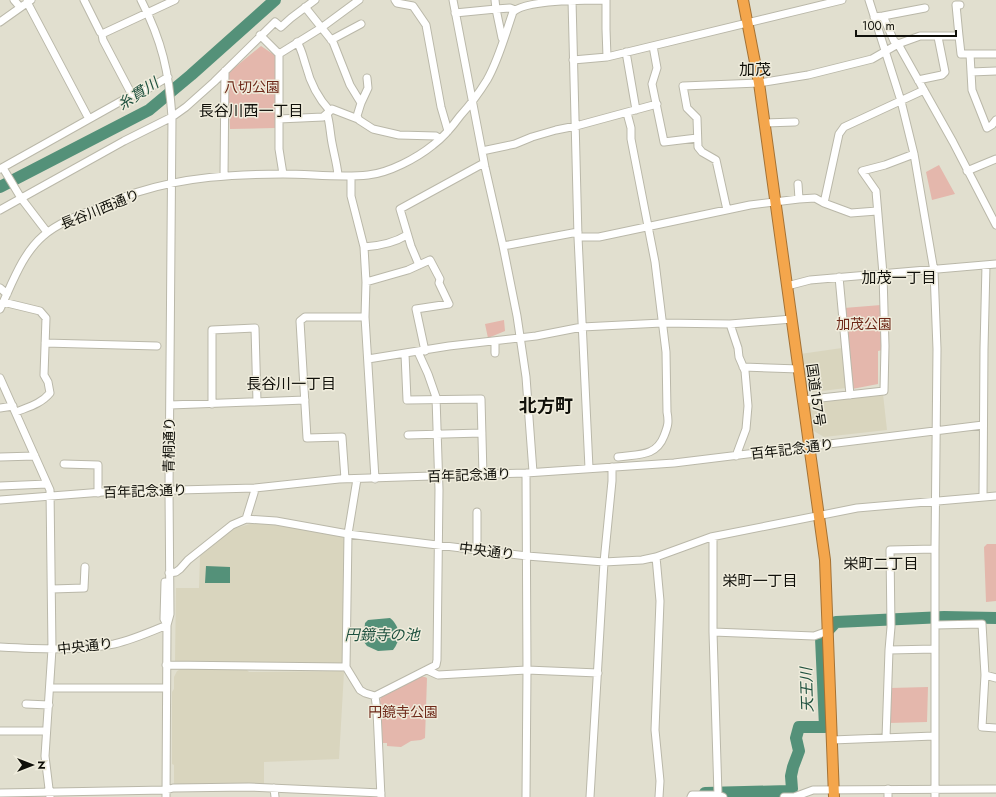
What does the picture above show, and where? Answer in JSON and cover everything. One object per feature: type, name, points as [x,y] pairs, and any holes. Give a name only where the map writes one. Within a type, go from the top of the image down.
[{"type":"highway","name":"国道157号","points":[[743,0],[759,83],[825,560],[834,793]]},
{"type":"street","points":[[14,0],[20,7]]},
{"type":"street","points":[[84,0],[132,95]]},
{"type":"street","name":"青桐通り","points":[[140,0],[148,14],[164,57],[168,77],[172,117],[169,490],[170,614],[167,625],[166,665],[166,794]]},
{"type":"street","points":[[102,34],[148,14],[175,0]]},
{"type":"street","points":[[0,210],[20,197],[172,117],[186,107],[275,22],[281,27],[315,0]]},
{"type":"street","points":[[279,54],[321,28],[359,0]]},
{"type":"street","points":[[395,0],[397,3],[413,6],[426,25],[441,107],[448,131]]},
{"type":"street","points":[[453,0],[484,163],[503,246],[526,377],[529,473],[526,556],[526,797]]},
{"type":"street","points":[[495,0],[502,38],[504,40]]},
{"type":"street","points":[[455,13],[510,8],[515,10],[526,6],[572,0],[603,0]]},
{"type":"street","points":[[572,0],[578,235],[589,468]]},
{"type":"street","points":[[606,0],[607,57]]},
{"type":"street","points":[[573,60],[607,57],[842,0]]},
{"type":"street","points":[[869,0],[901,101],[914,154],[934,271],[937,349],[934,736],[935,797]]},
{"type":"street","points":[[0,22],[29,1],[89,119]]},
{"type":"street","points":[[960,4],[956,5],[961,54],[996,54]]},
{"type":"street","points":[[305,7],[331,40],[350,85],[361,103]]},
{"type":"street","points":[[874,18],[925,8]]},
{"type":"street","points":[[375,479],[366,317],[364,247],[351,196],[350,176],[369,175],[406,162],[425,151],[448,131],[472,102],[488,78],[515,10]]},
{"type":"street","points":[[883,16],[894,40],[898,44],[953,142],[996,225]]},
{"type":"street","points":[[331,40],[361,24]]},
{"type":"street","points":[[260,35],[279,54],[279,149],[283,174]]},
{"type":"street","points":[[727,210],[716,160],[702,152],[698,147],[697,118],[687,108],[683,86],[759,83],[808,75],[872,59],[898,44],[920,36],[959,36]]},
{"type":"street","points":[[918,80],[942,76],[945,72],[938,37]]},
{"type":"street","points":[[297,42],[303,52],[306,67],[318,95],[328,112],[338,175]]},
{"type":"street","points":[[653,46],[657,68],[652,84],[664,142],[697,138]]},
{"type":"street","points":[[626,52],[636,110]]},
{"type":"street","points":[[970,54],[972,90],[986,128],[992,125],[996,120]]},
{"type":"street","points":[[224,176],[225,71]]},
{"type":"street","points":[[971,72],[996,72]]},
{"type":"street","points":[[47,232],[20,197],[3,169],[132,95],[136,96],[168,77]]},
{"type":"street","points":[[358,119],[357,116],[361,103],[368,88],[368,78]]},
{"type":"street","points":[[824,203],[839,134],[844,127],[924,90]]},
{"type":"street","points":[[482,151],[515,144],[556,130],[627,113],[656,104]]},
{"type":"street","points":[[279,120],[323,117],[332,109],[358,119],[373,129],[399,135],[436,136],[440,139]]},
{"type":"street","points":[[618,457],[644,454],[654,451],[659,446],[666,432],[669,421],[667,412],[666,352],[655,262],[627,113]]},
{"type":"street","points":[[765,124],[795,122]]},
{"type":"street","points":[[803,400],[884,391],[885,346],[883,274],[876,192],[862,171],[885,165],[914,154]]},
{"type":"street","points":[[967,171],[996,159]]},
{"type":"street","points":[[419,265],[407,234],[400,209],[484,163]]},
{"type":"street","name":"長谷川西通り","points":[[2,305],[28,253],[47,232],[73,218],[123,197],[172,184],[224,176],[283,174],[350,176]]},
{"type":"street","points":[[798,184],[799,199]]},
{"type":"street","points":[[503,246],[578,235],[599,237],[750,205],[799,199],[815,198],[851,213],[877,211]]},
{"type":"street","points":[[364,247],[379,246],[400,239],[407,234]]},
{"type":"street","points":[[357,479],[348,534],[346,667],[360,690],[376,696],[436,665],[437,660],[438,477],[436,400],[421,351],[416,309],[449,304],[439,283],[440,279],[430,260],[408,270],[366,282]]},
{"type":"street","points":[[787,286],[810,280],[934,271],[996,264]]},
{"type":"street","points":[[983,497],[986,265]]},
{"type":"street","points":[[839,278],[850,395]]},
{"type":"street","points":[[0,288],[7,294]]},
{"type":"street","points":[[0,408],[15,409],[40,402],[50,393],[48,382],[44,375],[46,318],[44,314],[40,311],[2,305]]},
{"type":"street","points":[[345,479],[342,436],[307,438],[300,322],[302,318],[305,317],[366,317]]},
{"type":"street","points":[[368,359],[449,346],[520,338],[582,327],[662,323],[730,324],[792,319]]},
{"type":"street","points":[[730,324],[745,372],[748,406],[746,429],[736,456]]},
{"type":"street","points":[[212,404],[212,330],[255,328],[257,402]]},
{"type":"street","points":[[495,341],[495,353]]},
{"type":"street","points":[[45,343],[156,346]]},
{"type":"street","points":[[405,354],[407,400],[481,399],[483,475]]},
{"type":"street","points":[[743,367],[799,369]]},
{"type":"street","points":[[0,378],[47,484],[50,497],[52,649],[45,756],[49,795]]},
{"type":"street","points":[[170,405],[305,400]]},
{"type":"street","name":"百年記念通り","points":[[0,500],[98,493],[255,488],[345,479],[529,473],[674,463],[936,432],[983,425]]},
{"type":"street","points":[[408,434],[482,433]]},
{"type":"street","points":[[0,457],[35,456]]},
{"type":"street","points":[[64,464],[98,465],[98,493]]},
{"type":"street","points":[[590,797],[604,562],[612,467]]},
{"type":"street","points":[[0,486],[47,484]]},
{"type":"street","points":[[169,573],[176,572],[188,560],[232,525],[246,519],[255,488]]},
{"type":"street","name":"中央通り","points":[[246,519],[276,521],[348,534],[526,556],[604,562],[642,560],[656,557],[713,536],[857,508],[996,496]]},
{"type":"street","points":[[477,512],[477,550]]},
{"type":"street","points":[[691,797],[692,795],[720,796],[713,632],[713,536]]},
{"type":"street","points":[[167,625],[164,619],[166,550],[169,543]]},
{"type":"street","points":[[886,738],[891,627],[890,550],[935,550]]},
{"type":"street","points":[[656,557],[660,601],[655,730],[660,781],[659,797]]},
{"type":"street","points":[[52,589],[84,588],[84,567]]},
{"type":"street","points":[[935,625],[982,624],[985,675],[982,728],[996,728]]},
{"type":"street","name":"中央通り","points":[[0,647],[52,649],[113,644],[167,625]]},
{"type":"street","points":[[713,632],[814,636],[828,631]]},
{"type":"street","points":[[889,650],[935,649]]},
{"type":"street","points":[[166,665],[346,667]]},
{"type":"street","points":[[427,670],[438,675],[527,670],[598,673]]},
{"type":"street","points":[[985,675],[996,678]]},
{"type":"street","points":[[50,688],[166,688]]},
{"type":"street","points":[[0,793],[49,795],[166,794],[174,788],[249,787],[381,795],[378,711],[376,696]]},
{"type":"street","points":[[26,704],[49,705]]},
{"type":"street","points":[[0,731],[46,731]]},
{"type":"street","points":[[832,740],[934,736]]},
{"type":"street","points":[[274,788],[275,797]]},
{"type":"street","points":[[888,789],[888,797]]},
{"type":"street","points":[[784,797],[794,797],[813,790],[834,793],[888,789],[935,789],[977,793],[996,789]]},
{"type":"shaded area","points":[[842,348],[846,388],[806,393],[800,354]]},
{"type":"shaded area","points":[[883,394],[887,430],[824,437],[812,430],[807,405],[809,403]]},
{"type":"shaded area","points":[[250,524],[268,524],[341,535],[345,540],[344,663],[341,665],[175,662],[176,588],[199,588],[200,556],[233,529]]},
{"type":"shaded area","points":[[183,668],[246,669],[249,672],[344,672],[339,759],[264,762],[264,786],[174,785],[174,765],[172,764],[172,692],[174,689],[174,677],[177,671]]},
{"type":"green space","name":"八切公園","points":[[261,46],[276,56],[275,128],[230,129],[228,73]]},
{"type":"green space","points":[[939,165],[955,194],[932,200],[926,172]]},
{"type":"green space","name":"加茂公園","points":[[881,305],[882,350],[878,351],[878,384],[852,389],[844,308]]},
{"type":"green space","points":[[504,320],[505,331],[488,338],[485,324]]},
{"type":"green space","points":[[987,544],[996,544],[996,601],[986,602],[984,547]]},
{"type":"green space","name":"円鏡寺公園","points":[[417,677],[427,678],[425,738],[411,741],[401,747],[387,746],[387,743],[382,743],[381,696]]},
{"type":"green space","points":[[928,687],[927,722],[888,723],[890,688]]},
{"type":"water","points":[[206,566],[230,567],[230,583],[205,583]]},
{"type":"water","name":"円鏡寺の池","points":[[390,618],[396,625],[399,634],[396,646],[393,650],[378,651],[367,646],[364,642],[365,623],[368,620]]},
{"type":"waterway","name":"糸貫川","points":[[0,187],[149,110],[191,75],[275,0]]},
{"type":"waterway","name":"天王川","points":[[705,793],[789,791],[792,789],[791,776],[799,751],[796,738],[799,727],[825,727],[821,638],[836,622],[944,617],[996,618]]},
{"type":"district","name":"加茂","points":[[755,69]]},
{"type":"district","name":"長谷川西一丁目","points":[[251,111]]},
{"type":"district","name":"加茂一丁目","points":[[899,278]]},
{"type":"district","name":"長谷川一丁目","points":[[291,384]]},
{"type":"district","name":"北方町","points":[[546,406]]},
{"type":"district","name":"栄町二丁目","points":[[881,564]]},
{"type":"district","name":"栄町一丁目","points":[[760,581]]}]
